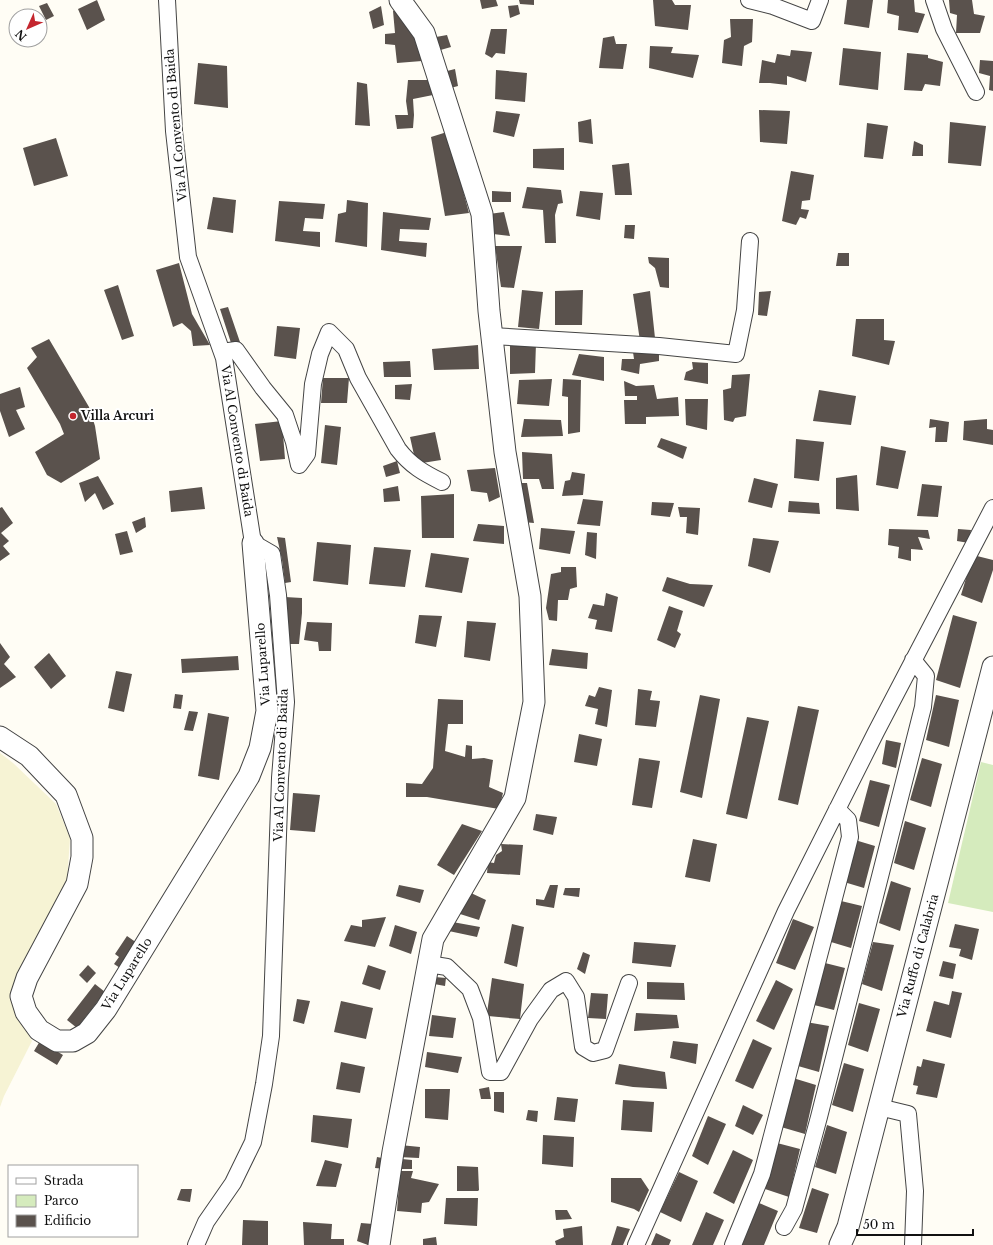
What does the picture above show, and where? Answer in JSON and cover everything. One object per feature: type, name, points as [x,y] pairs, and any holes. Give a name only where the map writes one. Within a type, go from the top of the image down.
[{"type":"street","name":"Via Al Convento di Baida","points":[[167,0],[174,131],[188,257],[224,358],[253,543],[272,554],[278,595],[286,702],[280,778],[271,1036],[264,1084],[253,1142],[233,1183],[206,1222],[196,1245]]},
{"type":"street","points":[[379,1245],[393,1152],[433,939],[515,798],[534,702],[530,596],[504,452],[492,336],[482,214],[424,33],[400,0]]},
{"type":"street","points":[[749,0],[773,6],[812,21],[820,0]]},
{"type":"street","points":[[934,0],[944,29],[976,92]]},
{"type":"street","points":[[492,336],[659,346],[736,354],[745,310],[750,241]]},
{"type":"street","points":[[222,352],[236,350],[263,388],[286,415],[299,465],[307,454],[313,384],[320,354],[328,332],[346,349],[358,378],[398,449],[406,460],[424,473],[442,482]]},
{"type":"street","points":[[636,1245],[786,911],[913,660],[993,508]]},
{"type":"street","name":"Via Luparello","points":[[0,737],[29,756],[66,795],[82,838],[82,857],[77,884],[27,978],[21,996],[26,1012],[39,1030],[57,1041],[73,1041],[87,1033],[106,1009],[248,776],[260,748],[267,711],[253,543]]},
{"type":"street","points":[[784,1227],[794,1209],[819,1117],[923,707],[926,676],[913,660]]},
{"type":"street","name":"Via Ruffo di Calabria","points":[[840,1245],[848,1227],[993,667]]},
{"type":"street","points":[[733,1245],[762,1174],[850,837],[848,820],[837,809]]},
{"type":"street","points":[[428,964],[447,967],[470,989],[481,1018],[490,1072],[501,1072],[530,1019],[551,990],[566,981],[576,997],[583,1047],[593,1053],[605,1050],[629,982]]},
{"type":"street","points":[[879,1107],[908,1114],[915,1191],[913,1245]]},
{"type":"shaded area","points":[[0,753],[13,763],[56,804],[70,838],[67,882],[15,981],[13,1008],[32,1041],[0,1107]]},
{"type":"green space","points":[[981,762],[993,765],[993,912],[948,903]]},
{"type":"building","points":[[97,0],[105,20],[87,30],[78,9]]},
{"type":"building","points":[[480,0],[496,0],[498,6],[482,9]]},
{"type":"building","points":[[519,0],[534,0],[534,5],[520,4]]},
{"type":"building","points":[[653,0],[672,0],[675,5],[691,5],[688,30],[655,26]]},
{"type":"building","points":[[847,0],[873,0],[869,28],[844,24]]},
{"type":"building","points":[[888,0],[914,0],[915,12],[925,14],[918,33],[898,30],[899,16],[887,13]]},
{"type":"building","points":[[949,0],[972,0],[974,14],[985,16],[980,33],[956,33],[957,15],[950,13]]},
{"type":"building","points":[[47,3],[54,16],[48,19],[48,8],[40,8],[39,6]]},
{"type":"building","points":[[518,5],[520,14],[510,18],[508,6]]},
{"type":"building","points":[[381,6],[384,25],[373,29],[369,12]]},
{"type":"building","points":[[401,7],[419,33],[422,61],[397,63],[395,45],[385,44],[385,34],[395,33],[393,11]]},
{"type":"building","points":[[730,19],[753,19],[752,42],[744,46],[742,66],[722,63],[724,40],[731,37]]},
{"type":"building","points":[[491,29],[507,29],[505,54],[496,53],[492,58],[485,54]]},
{"type":"building","points":[[447,35],[451,47],[437,51],[436,37]]},
{"type":"building","points":[[614,36],[616,44],[627,44],[623,69],[599,68],[603,38]]},
{"type":"building","points":[[650,46],[673,47],[671,53],[699,55],[693,78],[649,68]]},
{"type":"building","points":[[843,48],[881,52],[878,90],[839,85]]},
{"type":"building","points":[[791,50],[812,52],[806,82],[787,76],[787,85],[759,83],[762,60],[775,63],[777,54],[790,56]]},
{"type":"building","points":[[907,53],[928,55],[928,58],[943,62],[940,86],[925,84],[922,91],[904,90]]},
{"type":"building","points":[[980,60],[993,61],[993,91],[989,90],[990,76],[979,73]]},
{"type":"building","points":[[198,63],[227,66],[228,108],[194,104]]},
{"type":"building","points":[[455,69],[458,86],[447,89],[443,72]]},
{"type":"building","points":[[496,70],[527,73],[525,102],[495,99]]},
{"type":"building","points":[[408,80],[430,80],[433,95],[413,99],[413,128],[397,129],[395,115],[408,115],[406,101]]},
{"type":"building","points":[[357,82],[367,84],[370,126],[355,125]]},
{"type":"building","points":[[759,110],[790,111],[787,144],[760,142]]},
{"type":"building","points":[[496,111],[520,114],[514,137],[493,132]]},
{"type":"building","points":[[591,119],[593,144],[579,142],[578,122]]},
{"type":"building","points":[[950,122],[986,126],[981,166],[948,163]]},
{"type":"building","points":[[867,123],[888,126],[883,159],[864,157]]},
{"type":"building","points":[[447,132],[459,169],[469,213],[445,216],[431,137]]},
{"type":"building","points":[[56,138],[68,176],[34,186],[23,148]]},
{"type":"building","points":[[914,141],[923,145],[923,156],[912,156]]},
{"type":"building","points":[[564,148],[564,170],[533,168],[533,149]]},
{"type":"building","points":[[629,163],[632,195],[615,195],[612,165]]},
{"type":"building","points":[[791,171],[814,175],[810,200],[802,201],[801,209],[809,210],[806,219],[800,217],[796,225],[782,221]]},
{"type":"building","points":[[527,187],[561,190],[563,203],[558,204],[555,215],[556,243],[545,243],[543,210],[522,208]]},
{"type":"building","points":[[492,191],[511,192],[511,202],[492,202]]},
{"type":"building","points":[[580,191],[603,193],[600,220],[576,216]]},
{"type":"building","points":[[213,197],[236,200],[233,233],[207,229]]},
{"type":"building","points":[[347,200],[368,203],[367,247],[335,242],[338,214],[346,212]]},
{"type":"building","points":[[279,201],[325,204],[323,219],[305,218],[303,231],[320,232],[320,247],[275,241]]},
{"type":"building","points":[[383,212],[431,218],[429,230],[400,229],[399,241],[427,243],[426,257],[381,250]]},
{"type":"building","points":[[504,212],[510,236],[493,234],[489,214]]},
{"type":"building","points":[[625,225],[635,225],[634,239],[624,238]]},
{"type":"building","points":[[495,246],[522,246],[514,288],[501,287]]},
{"type":"building","points":[[838,253],[849,253],[849,266],[836,266]]},
{"type":"building","points":[[648,257],[669,258],[669,288],[660,287],[655,268],[649,263]]},
{"type":"building","points":[[179,263],[192,314],[210,345],[193,346],[191,331],[182,323],[173,327],[156,270]]},
{"type":"building","points":[[118,285],[134,336],[122,340],[104,290]]},
{"type":"building","points":[[522,290],[543,292],[539,329],[518,327]]},
{"type":"building","points":[[583,290],[582,325],[555,325],[555,291]]},
{"type":"building","points":[[650,291],[655,338],[640,341],[633,294]]},
{"type":"building","points":[[771,291],[767,316],[758,315],[759,292]]},
{"type":"building","points":[[228,307],[241,345],[232,346],[220,309]]},
{"type":"building","points":[[856,319],[884,319],[884,340],[895,341],[889,365],[852,356]]},
{"type":"building","points":[[277,326],[300,328],[296,359],[274,356]]},
{"type":"building","name":"Villa Arcuri","points":[[49,339],[89,407],[95,426],[100,459],[61,483],[47,475],[35,452],[64,434],[60,424],[27,368],[37,357],[31,348]]},
{"type":"building","points":[[536,343],[535,373],[510,374],[510,345]]},
{"type":"building","points":[[478,345],[479,369],[434,370],[432,349]]},
{"type":"building","points":[[659,350],[659,361],[640,364],[639,374],[621,370],[622,359],[634,359],[633,352]]},
{"type":"building","points":[[579,354],[604,357],[604,381],[572,375]]},
{"type":"building","points":[[410,361],[411,377],[384,377],[383,362]]},
{"type":"building","points":[[692,362],[708,363],[708,384],[684,380],[686,372],[693,369]]},
{"type":"building","points":[[750,374],[746,416],[735,418],[733,422],[724,420],[723,390],[731,388],[732,375]]},
{"type":"building","points":[[323,378],[349,378],[347,403],[321,403]]},
{"type":"building","points":[[552,379],[549,406],[517,404],[519,380]]},
{"type":"building","points":[[563,379],[581,380],[580,432],[568,434],[568,397],[562,396]]},
{"type":"building","points":[[624,381],[636,386],[654,385],[657,399],[678,397],[679,416],[646,417],[646,424],[625,424],[624,400],[637,400],[637,396],[625,396]]},
{"type":"building","points":[[412,384],[410,400],[395,399],[395,385]]},
{"type":"building","points":[[20,387],[25,407],[16,410],[25,429],[9,437],[0,411],[0,394]]},
{"type":"building","points":[[819,390],[856,396],[851,425],[813,421]]},
{"type":"building","points":[[685,399],[708,399],[707,430],[686,425]]},
{"type":"building","points":[[524,419],[561,420],[563,436],[521,437]]},
{"type":"building","points":[[930,419],[949,422],[947,442],[935,442],[936,427],[929,428]]},
{"type":"building","points":[[987,419],[987,429],[993,430],[993,445],[963,440],[964,421]]},
{"type":"building","points":[[282,421],[285,459],[260,461],[255,424]]},
{"type":"building","points":[[325,425],[341,427],[337,465],[321,463]]},
{"type":"building","points":[[435,432],[441,460],[416,464],[410,437]]},
{"type":"building","points":[[661,438],[687,447],[683,459],[657,447]]},
{"type":"building","points":[[796,439],[824,442],[819,481],[794,478]]},
{"type":"building","points":[[881,446],[906,451],[898,489],[876,485]]},
{"type":"building","points":[[522,452],[552,454],[554,489],[542,489],[539,479],[523,479]]},
{"type":"building","points":[[397,461],[400,473],[386,477],[383,466]]},
{"type":"building","points":[[495,468],[500,497],[489,502],[487,493],[471,491],[467,470]]},
{"type":"building","points":[[572,472],[585,474],[583,495],[562,496],[565,481],[570,480]]},
{"type":"building","points":[[857,475],[859,511],[836,509],[836,478]]},
{"type":"building","points":[[98,476],[114,504],[103,510],[95,493],[85,502],[79,483]]},
{"type":"building","points":[[754,478],[778,484],[772,508],[748,502]]},
{"type":"building","points":[[519,483],[527,483],[534,523],[523,522]]},
{"type":"building","points":[[922,484],[942,486],[938,517],[917,516]]},
{"type":"building","points":[[398,486],[400,501],[384,502],[383,489]]},
{"type":"building","points":[[202,487],[205,509],[171,512],[169,491]]},
{"type":"building","points":[[454,494],[454,538],[422,538],[421,496]]},
{"type":"building","points":[[583,499],[603,501],[600,526],[577,524]]},
{"type":"building","points":[[789,501],[819,503],[820,514],[788,512]]},
{"type":"building","points":[[652,502],[674,503],[670,517],[651,515]]},
{"type":"building","points":[[2,507],[13,523],[1,533],[9,541],[3,546],[10,554],[0,561],[0,508]]},
{"type":"building","points":[[678,507],[700,508],[698,535],[686,533],[687,517],[680,517]]},
{"type":"building","points":[[145,517],[146,527],[136,533],[132,522]]},
{"type":"building","points":[[478,524],[504,526],[504,544],[473,541]]},
{"type":"building","points":[[541,528],[575,531],[570,554],[539,549]]},
{"type":"building","points":[[889,529],[928,530],[930,539],[918,537],[923,550],[911,549],[911,561],[898,558],[899,547],[888,545]]},
{"type":"building","points":[[958,529],[971,530],[969,543],[957,541]]},
{"type":"building","points":[[127,531],[133,552],[120,555],[115,534]]},
{"type":"building","points":[[587,532],[597,533],[596,559],[585,555]]},
{"type":"building","points":[[277,537],[285,538],[291,582],[285,583]]},
{"type":"building","points":[[753,538],[779,541],[770,573],[748,566]]},
{"type":"building","points":[[317,542],[351,545],[348,585],[313,581]]},
{"type":"building","points":[[374,547],[411,550],[405,587],[369,584]]},
{"type":"building","points":[[431,553],[469,558],[462,593],[425,587]]},
{"type":"building","points":[[973,555],[993,560],[993,570],[982,603],[961,595]]},
{"type":"building","points":[[561,567],[576,567],[577,587],[570,589],[568,600],[558,600],[557,621],[549,620],[546,608],[551,574],[561,572]]},
{"type":"building","points":[[667,577],[690,584],[713,585],[704,607],[662,591]]},
{"type":"building","points":[[606,593],[618,597],[612,632],[595,629],[597,620],[588,618],[593,604],[604,606]]},
{"type":"building","points":[[285,597],[302,598],[299,644],[288,644]]},
{"type":"building","points":[[669,606],[683,611],[677,631],[681,634],[675,648],[657,640]]},
{"type":"building","points":[[419,615],[442,616],[436,647],[415,643]]},
{"type":"building","points":[[953,615],[977,622],[960,688],[936,680]]},
{"type":"building","points":[[467,621],[496,623],[490,661],[464,657]]},
{"type":"building","points":[[307,622],[332,623],[331,651],[319,651],[318,642],[304,640]]},
{"type":"building","points":[[0,643],[10,657],[4,664],[16,677],[0,688]]},
{"type":"building","points":[[552,649],[588,653],[587,669],[549,665]]},
{"type":"building","points":[[49,653],[66,676],[51,689],[34,667]]},
{"type":"building","points":[[238,656],[239,670],[182,673],[181,659]]},
{"type":"building","points":[[116,671],[132,674],[124,712],[108,708]]},
{"type":"building","points":[[599,687],[612,690],[607,727],[595,724],[598,709],[585,706],[589,695],[595,697]]},
{"type":"building","points":[[638,689],[652,691],[650,700],[660,701],[656,727],[635,725]]},
{"type":"building","points":[[175,694],[183,695],[181,709],[173,708]]},
{"type":"building","points":[[700,695],[720,699],[702,798],[680,792]]},
{"type":"building","points":[[936,695],[959,700],[949,747],[926,740]]},
{"type":"building","points":[[438,699],[463,700],[463,724],[448,724],[445,751],[465,757],[466,745],[472,746],[472,759],[484,758],[493,760],[489,787],[503,793],[499,809],[427,797],[406,797],[406,783],[422,784],[433,768]]},
{"type":"building","points":[[798,706],[819,710],[798,805],[778,800]]},
{"type":"building","points":[[189,711],[198,712],[193,731],[184,730]]},
{"type":"building","points":[[208,713],[229,717],[219,780],[198,776]]},
{"type":"building","points":[[747,717],[769,721],[747,819],[726,814]]},
{"type":"building","points":[[579,734],[602,739],[597,766],[574,762]]},
{"type":"building","points":[[886,740],[901,743],[896,768],[882,764]]},
{"type":"building","points":[[639,758],[660,761],[652,808],[632,805]]},
{"type":"building","points":[[922,758],[942,764],[931,807],[910,800]]},
{"type":"building","points":[[870,780],[890,785],[879,827],[859,821]]},
{"type":"building","points":[[293,793],[320,795],[315,832],[290,830]]},
{"type":"building","points":[[536,814],[557,817],[553,835],[533,830]]},
{"type":"building","points":[[905,821],[926,828],[914,870],[894,863]]},
{"type":"building","points":[[462,824],[482,831],[454,875],[437,865]]},
{"type":"building","points":[[693,839],[717,844],[710,882],[685,877]]},
{"type":"building","points":[[855,840],[875,846],[864,888],[844,882]]},
{"type":"building","points":[[501,844],[523,845],[520,875],[487,873],[488,862],[494,863],[496,855],[502,851]]},
{"type":"building","points":[[891,881],[911,888],[900,931],[879,923]]},
{"type":"building","points":[[399,885],[424,890],[420,903],[396,896]]},
{"type":"building","points":[[550,885],[558,885],[554,908],[536,905],[536,899],[544,900]]},
{"type":"building","points":[[565,888],[580,888],[579,897],[563,895]]},
{"type":"building","points":[[471,893],[486,900],[479,920],[460,914]]},
{"type":"building","points":[[841,901],[862,906],[851,948],[831,942]]},
{"type":"building","points":[[386,917],[375,947],[344,941],[351,925],[362,927],[362,920]]},
{"type":"building","points":[[793,919],[814,927],[795,970],[776,963]]},
{"type":"building","points":[[447,921],[480,927],[477,937],[444,930]]},
{"type":"building","points":[[512,924],[524,927],[517,967],[504,963]]},
{"type":"building","points":[[955,924],[979,929],[972,960],[959,956],[961,949],[949,947]]},
{"type":"building","points":[[395,925],[417,932],[411,954],[389,946]]},
{"type":"building","points":[[127,936],[137,943],[120,968],[114,964],[119,957],[115,954]]},
{"type":"building","points":[[634,942],[676,945],[671,967],[632,963]]},
{"type":"building","points":[[873,942],[894,945],[882,991],[862,984]]},
{"type":"building","points":[[583,952],[590,955],[585,974],[577,969]]},
{"type":"building","points":[[943,961],[956,964],[953,979],[939,976]]},
{"type":"building","points":[[825,963],[845,968],[834,1010],[814,1005]]},
{"type":"building","points":[[88,965],[96,973],[87,983],[79,975]]},
{"type":"building","points":[[368,965],[386,971],[380,990],[362,984]]},
{"type":"building","points":[[435,977],[446,978],[445,986],[434,984]]},
{"type":"building","points":[[492,978],[524,984],[520,1019],[488,1016],[487,1013]]},
{"type":"building","points":[[776,980],[793,989],[774,1030],[756,1021]]},
{"type":"building","points":[[647,982],[684,983],[685,1000],[647,999]]},
{"type":"building","points":[[95,984],[105,992],[77,1028],[67,1020]]},
{"type":"building","points":[[952,991],[962,993],[951,1038],[926,1031],[934,1001],[949,1005]]},
{"type":"building","points":[[591,993],[608,994],[606,1019],[588,1018]]},
{"type":"building","points":[[297,999],[310,1001],[304,1024],[293,1021]]},
{"type":"building","points":[[341,1001],[373,1008],[366,1039],[334,1032]]},
{"type":"building","points":[[859,1003],[880,1009],[868,1052],[848,1045]]},
{"type":"building","points":[[636,1013],[677,1015],[679,1028],[634,1031]]},
{"type":"building","points":[[432,1015],[456,1018],[453,1038],[429,1036]]},
{"type":"building","points":[[806,1022],[829,1026],[819,1072],[798,1066]]},
{"type":"building","points":[[753,1039],[772,1048],[753,1089],[735,1081]]},
{"type":"building","points":[[40,1041],[63,1055],[57,1065],[34,1051]]},
{"type":"building","points":[[673,1041],[698,1044],[696,1064],[670,1058]]},
{"type":"building","points":[[427,1052],[462,1057],[458,1073],[425,1067]]},
{"type":"building","points":[[923,1059],[945,1064],[937,1098],[916,1094],[918,1086],[913,1085],[917,1066],[921,1067]]},
{"type":"building","points":[[341,1062],[365,1067],[360,1093],[336,1089]]},
{"type":"building","points":[[844,1063],[864,1069],[853,1112],[832,1105]]},
{"type":"building","points":[[619,1064],[665,1072],[667,1089],[633,1087],[615,1084]]},
{"type":"building","points":[[793,1078],[816,1085],[805,1134],[781,1127]]},
{"type":"building","points":[[489,1087],[491,1099],[481,1099],[479,1089]]},
{"type":"building","points":[[425,1089],[450,1089],[448,1120],[425,1118]]},
{"type":"building","points":[[494,1092],[504,1092],[504,1113],[494,1111]]},
{"type":"building","points":[[557,1097],[578,1099],[575,1122],[554,1120]]},
{"type":"building","points":[[623,1100],[654,1102],[652,1132],[621,1130]]},
{"type":"building","points":[[743,1105],[763,1115],[753,1135],[735,1126]]},
{"type":"building","points":[[528,1110],[538,1111],[537,1122],[526,1120]]},
{"type":"building","points":[[313,1115],[352,1119],[348,1148],[311,1142]]},
{"type":"building","points":[[708,1116],[726,1124],[708,1165],[692,1156]]},
{"type":"building","points":[[827,1125],[847,1132],[836,1174],[815,1167]]},
{"type":"building","points":[[543,1135],[574,1137],[573,1167],[542,1164]]},
{"type":"building","points":[[777,1143],[800,1149],[789,1197],[765,1189]]},
{"type":"building","points":[[400,1145],[420,1147],[419,1158],[398,1157]]},
{"type":"building","points":[[733,1150],[753,1160],[734,1204],[713,1193]]},
{"type":"building","points":[[377,1157],[387,1159],[386,1169],[375,1168]]},
{"type":"building","points":[[402,1159],[412,1160],[412,1169],[400,1169]]},
{"type":"building","points":[[325,1160],[342,1164],[336,1187],[316,1186]]},
{"type":"building","points":[[457,1166],[478,1167],[478,1191],[457,1191]]},
{"type":"building","points":[[400,1171],[413,1171],[411,1178],[439,1184],[429,1202],[422,1203],[421,1213],[397,1211]]},
{"type":"building","points":[[679,1172],[698,1181],[681,1222],[660,1212]]},
{"type":"building","points":[[611,1178],[641,1178],[649,1190],[639,1212],[611,1202]]},
{"type":"building","points":[[812,1188],[829,1194],[817,1233],[799,1228]]},
{"type":"building","points":[[181,1189],[192,1189],[190,1202],[177,1200]]},
{"type":"building","points":[[446,1198],[478,1198],[477,1226],[444,1224]]},
{"type":"building","points":[[759,1203],[778,1211],[764,1245],[742,1245]]},
{"type":"building","points":[[555,1210],[567,1210],[572,1219],[556,1220]]},
{"type":"building","points":[[706,1212],[724,1220],[713,1245],[692,1245]]},
{"type":"building","points":[[243,1220],[268,1221],[268,1245],[242,1245]]},
{"type":"building","points":[[303,1222],[332,1224],[331,1239],[344,1239],[344,1245],[304,1245]]},
{"type":"building","points":[[361,1223],[373,1224],[368,1245],[357,1241]]},
{"type":"building","points":[[582,1226],[583,1245],[556,1245],[555,1241],[564,1237],[563,1229]]},
{"type":"building","points":[[617,1226],[630,1229],[623,1245],[611,1245]]},
{"type":"building","points":[[656,1233],[671,1240],[669,1245],[651,1245]]},
{"type":"building","points":[[436,1237],[437,1245],[423,1245],[423,1239]]},
{"type":"place","name":"Villa Arcuri","points":[[73,416]]}]
